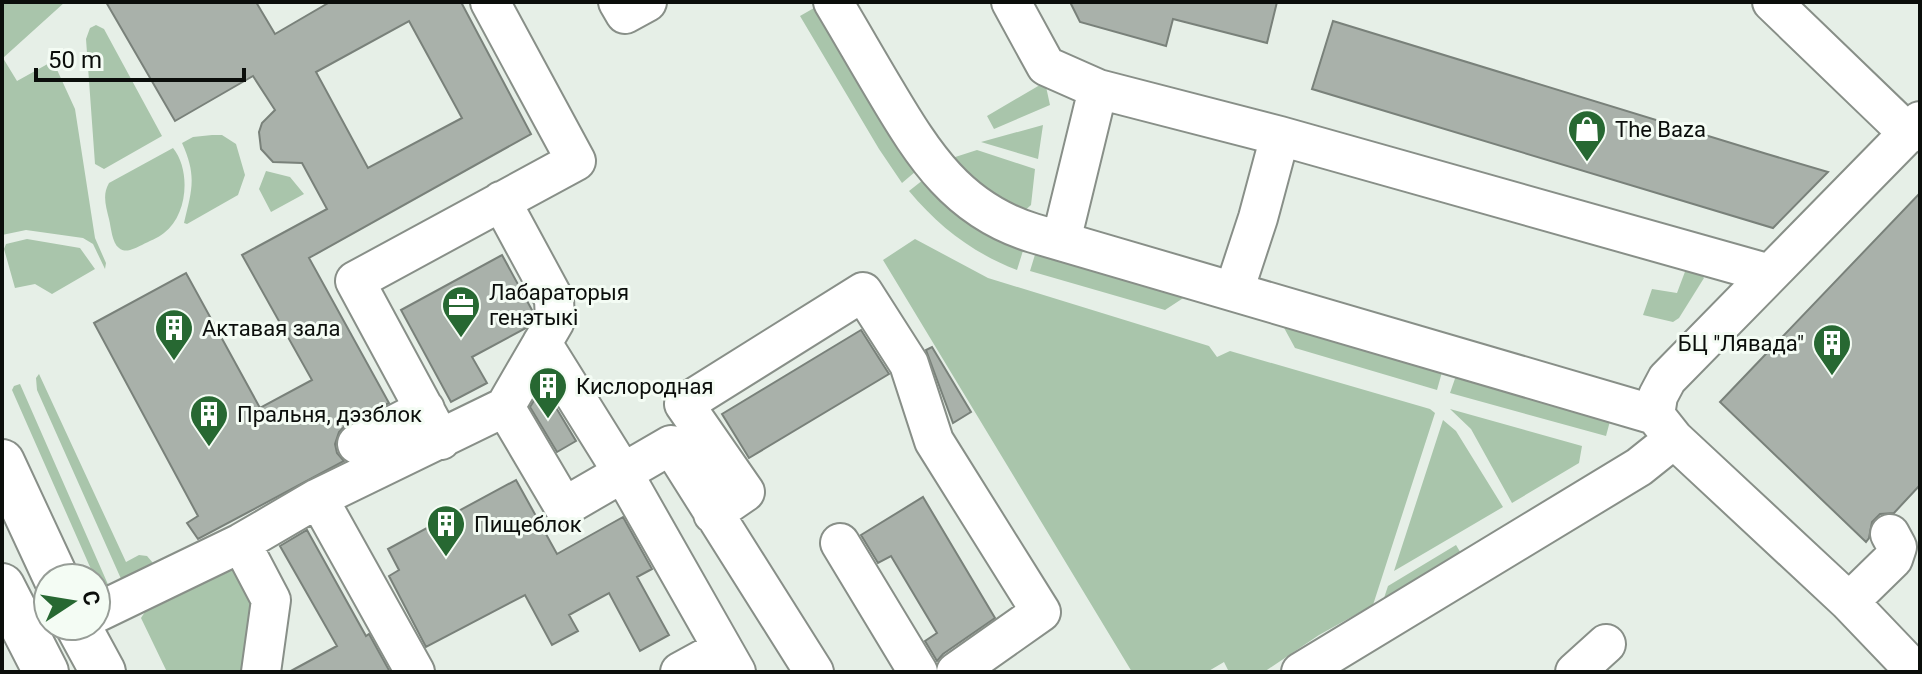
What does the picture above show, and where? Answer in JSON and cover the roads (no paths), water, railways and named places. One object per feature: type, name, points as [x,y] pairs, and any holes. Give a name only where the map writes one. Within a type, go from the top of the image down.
[{"type":"main road","points":[[2,462],[49,562]]},
{"type":"main road","points":[[2,584],[37,669]]},
{"type":"main road","points":[[87,642],[103,672]]},
{"type":"street","points":[[433,424],[355,281],[576,161],[490,2]]},
{"type":"street","points":[[618,2],[625,14],[647,2]]},
{"type":"street","points":[[833,2],[918,147],[944,177],[984,212],[1014,228],[1234,291],[1665,427],[1849,602],[1916,672]]},
{"type":"street","points":[[1011,2],[1046,66],[1098,89],[1280,136],[1770,274]]},
{"type":"street","points":[[1301,672],[1639,467],[1665,427],[1658,396],[1667,379],[1914,128],[1772,2]]},
{"type":"street","points":[[1061,241],[1098,89]]},
{"type":"street","points":[[1234,291],[1280,136]]},
{"type":"street","points":[[357,444],[505,407],[555,321],[554,299],[501,201]]},
{"type":"street","points":[[713,514],[745,492],[684,404],[863,292],[909,364],[934,441],[1041,612],[956,672]]},
{"type":"street","points":[[542,343],[623,473],[729,660],[680,672]]},
{"type":"street","points":[[505,407],[564,507],[671,445],[814,672]]},
{"type":"street","points":[[112,605],[241,543],[433,424]]},
{"type":"street","points":[[318,498],[415,672]]},
{"type":"street","points":[[1849,602],[1893,559],[1897,547],[1890,534]]},
{"type":"street","points":[[241,543],[271,600],[261,672]]},
{"type":"street","points":[[840,543],[918,672]]},
{"type":"street","points":[[2,584],[32,610]]},
{"type":"street","points":[[1575,672],[1606,644]]},
{"type":"place","name":"The Baza","points":[[1587,163]]},
{"type":"place","name":"Лабараторыя генэтыкі","points":[[461,339]]},
{"type":"place","name":"Актавая зала","points":[[174,362]]},
{"type":"place","name":"БЦ \"Лявада\"","points":[[1832,377]]},
{"type":"place","name":"Кислородная","points":[[548,420]]},
{"type":"place","name":"Пральня, дэзблок","points":[[209,448]]},
{"type":"place","name":"Пищеблок","points":[[446,558]]}]
